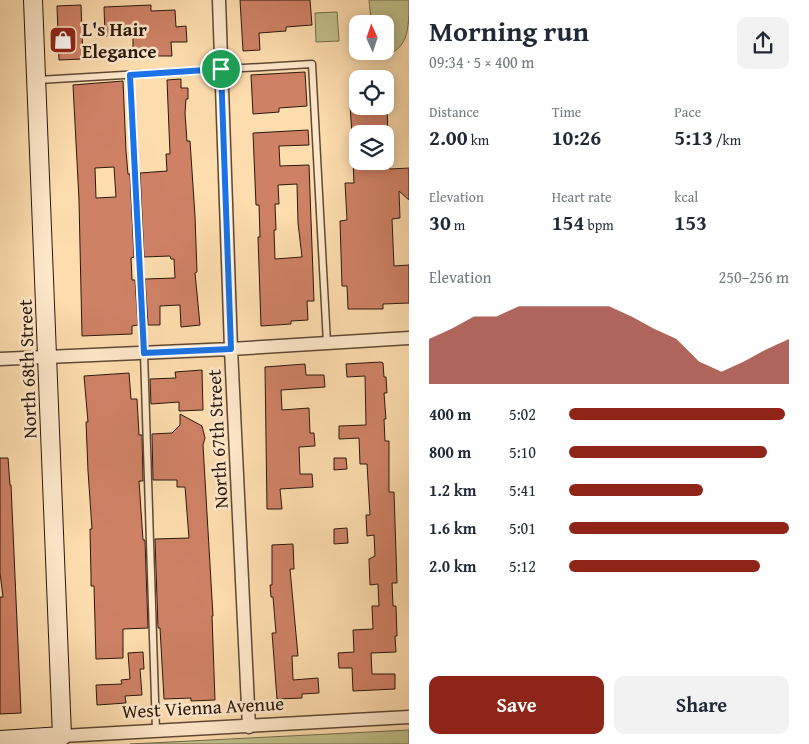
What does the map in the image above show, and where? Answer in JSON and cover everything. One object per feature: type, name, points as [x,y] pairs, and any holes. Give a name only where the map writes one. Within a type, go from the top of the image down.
[{"type":"street","name":"North 68th Street","points":[[33,0],[62,736]]},
{"type":"street","name":"North 67th Street","points":[[219,0],[231,349],[250,727]]},
{"type":"street","points":[[0,359],[231,349],[409,338]]},
{"type":"street","name":"West Vienna Avenue","points":[[0,740],[250,727],[409,716]]},
{"type":"lane","points":[[36,80],[312,64],[327,343]]},
{"type":"lane","points":[[130,75],[144,353],[156,731]]},
{"type":"green space","points":[[369,0],[409,0],[405,38],[396,50],[394,51],[394,15],[370,15]]},
{"type":"green space","points":[[337,12],[339,41],[316,42],[315,13]]},
{"type":"green space","points":[[409,730],[409,744],[130,744]]},
{"type":"building","points":[[240,0],[310,0],[312,25],[286,27],[286,31],[259,33],[260,50],[243,51]]},
{"type":"building","points":[[81,5],[83,59],[59,60],[57,6]]},
{"type":"building","points":[[151,5],[151,11],[175,10],[176,27],[186,26],[187,42],[171,42],[172,56],[152,56],[152,48],[133,49],[133,35],[105,36],[104,7]]},
{"type":"building","points":[[305,72],[307,106],[279,108],[279,112],[253,114],[251,75]]},
{"type":"building","points":[[181,79],[181,88],[188,88],[185,113],[187,141],[190,141],[195,216],[197,272],[195,273],[200,325],[181,327],[180,305],[160,306],[160,325],[148,325],[145,279],[175,278],[174,259],[171,259],[170,256],[144,257],[140,173],[167,171],[166,154],[170,154],[167,80]]},
{"type":"building","points":[[123,81],[134,257],[131,258],[132,280],[135,280],[138,325],[132,326],[132,334],[82,336],[79,200],[73,85]],"holes":[[[114,167],[116,197],[96,198],[95,168]]]},
{"type":"building","points":[[351,115],[387,115],[388,125],[351,125]]},
{"type":"building","points":[[308,130],[309,145],[279,146],[280,166],[309,165],[314,301],[307,301],[308,320],[291,321],[291,324],[261,326],[258,237],[260,237],[259,205],[256,205],[253,133]],"holes":[[[297,184],[298,223],[302,257],[275,259],[275,204],[279,204],[278,185]]]},
{"type":"building","points":[[409,168],[409,200],[399,191],[400,218],[392,219],[394,266],[409,265],[409,303],[383,304],[383,309],[348,309],[347,286],[342,286],[340,221],[347,220],[345,183],[354,183],[353,170]]},
{"type":"building","points":[[383,363],[384,377],[386,377],[387,393],[384,393],[386,419],[384,419],[385,441],[389,441],[389,492],[394,492],[397,583],[392,583],[393,606],[396,606],[397,636],[395,636],[396,652],[371,653],[372,674],[395,674],[395,689],[353,691],[352,668],[339,668],[338,653],[354,652],[353,630],[373,629],[372,606],[379,606],[378,584],[370,585],[369,559],[375,556],[374,535],[367,536],[366,515],[370,515],[367,464],[360,464],[359,438],[339,439],[339,426],[366,425],[365,376],[347,377],[346,364]]},
{"type":"building","points":[[305,364],[306,375],[324,375],[325,387],[281,390],[282,410],[309,408],[310,433],[314,433],[315,446],[299,447],[300,474],[312,474],[313,487],[280,489],[282,509],[267,509],[265,367]]},
{"type":"building","points":[[202,370],[203,410],[179,411],[179,402],[151,404],[150,379],[176,378],[175,372]]},
{"type":"building","points":[[129,373],[131,399],[137,399],[139,435],[142,435],[143,481],[139,481],[143,540],[145,540],[148,628],[123,629],[123,658],[96,659],[94,586],[91,586],[90,529],[92,529],[86,422],[88,422],[84,376]]},
{"type":"building","points":[[180,414],[202,426],[205,438],[203,445],[213,616],[215,700],[191,701],[191,698],[164,699],[160,628],[158,628],[155,539],[189,538],[185,487],[177,487],[177,480],[153,480],[152,434],[172,433],[180,425]]},
{"type":"building","points":[[0,458],[8,458],[11,485],[21,713],[0,714],[0,597],[3,597],[0,573]]},
{"type":"building","points":[[334,458],[346,458],[347,469],[334,470]]},
{"type":"building","points":[[347,528],[348,543],[334,544],[334,529]]},
{"type":"building","points":[[293,544],[294,569],[290,569],[298,656],[292,656],[293,680],[318,678],[319,693],[302,694],[302,698],[277,699],[272,633],[276,633],[270,585],[272,585],[272,545]]},
{"type":"building","points":[[143,652],[144,669],[140,669],[142,695],[125,696],[126,703],[97,705],[96,685],[122,684],[121,680],[130,679],[128,653]]},
{"type":"place","name":"L's Hair Elegance","points":[[63,40]]},
{"type":"route","points":[[221,69],[231,349],[144,353],[130,75],[221,69]]}]
